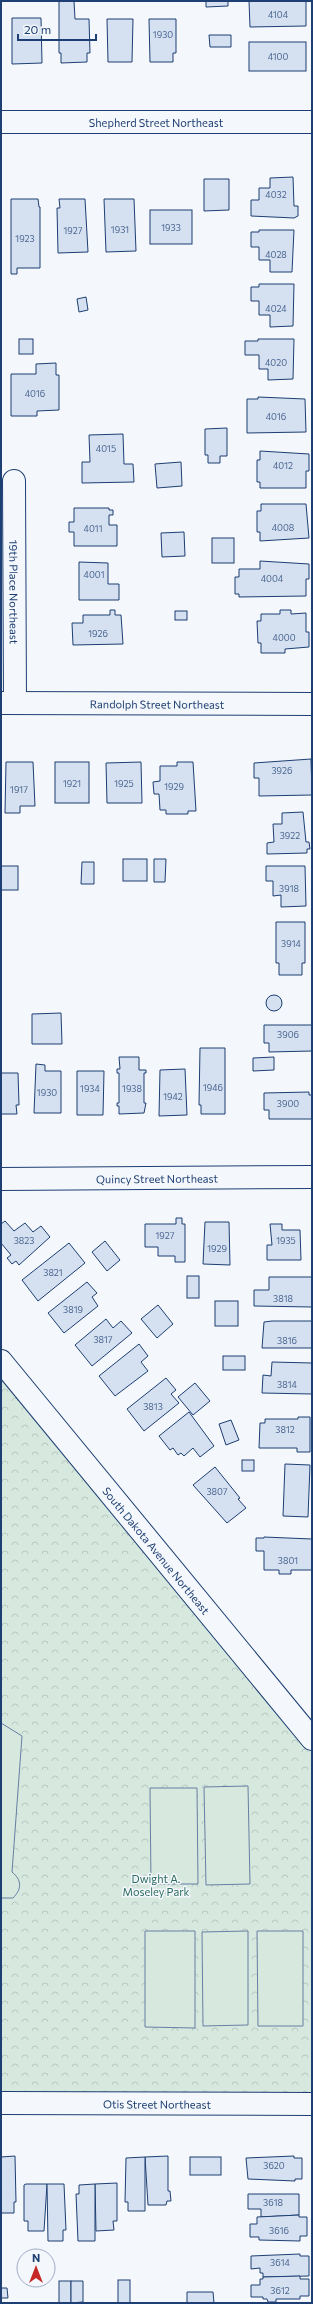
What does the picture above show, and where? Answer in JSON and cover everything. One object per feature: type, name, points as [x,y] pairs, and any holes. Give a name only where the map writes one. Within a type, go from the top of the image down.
[{"type":"street","name":"Shepherd Street Northeast","points":[[1,122],[312,122]]},
{"type":"street","name":"19th Place Northeast","points":[[8,703],[14,481]]},
{"type":"street","name":"Randolph Street Northeast","points":[[8,703],[312,704]]},
{"type":"street","name":"Quincy Street Northeast","points":[[1,1179],[312,1177]]},
{"type":"street","name":"South Dakota Avenue Northeast","points":[[1,1361],[312,1739]]},
{"type":"street","name":"Otis Street Northeast","points":[[1,2103],[312,2104]]},
{"type":"green space","name":"Dwight A. Moseley Park","points":[[1,1360],[312,1739],[312,2104],[1,2103]]},
{"type":"green space","points":[[1,1723],[22,1736],[12,1872],[18,1878],[20,1885],[16,1895],[13,1898],[1,1898]]},
{"type":"green space","points":[[248,1786],[250,1884],[206,1885],[204,1787]]},
{"type":"green space","points":[[150,1788],[197,1788],[198,1884],[151,1884]]},
{"type":"green space","points":[[145,1931],[195,1931],[195,2028],[145,2027]]},
{"type":"green space","points":[[248,1931],[248,2025],[203,2026],[202,1932]]},
{"type":"green space","points":[[257,1931],[303,1931],[303,2026],[258,2026]]},
{"type":"building","points":[[59,1],[74,1],[75,19],[89,19],[90,53],[87,53],[87,62],[61,63],[61,53],[59,53]]},
{"type":"building","points":[[206,1],[228,1],[228,6],[206,7]]},
{"type":"building","points":[[249,1],[306,1],[306,26],[250,27]]},
{"type":"building","points":[[12,18],[41,18],[42,63],[12,64]]},
{"type":"building","points":[[107,19],[133,19],[132,62],[108,62]]},
{"type":"building","points":[[149,19],[176,19],[176,53],[173,53],[173,62],[150,62]]},
{"type":"building","points":[[209,35],[231,35],[231,47],[210,47]]},
{"type":"building","points":[[249,42],[306,42],[306,71],[249,71]]},
{"type":"building","points":[[293,177],[294,206],[298,206],[298,216],[294,218],[251,216],[251,200],[259,200],[259,188],[270,188],[270,178]]},
{"type":"building","points":[[204,179],[229,179],[229,210],[204,211]]},
{"type":"building","points":[[11,199],[38,199],[40,207],[40,268],[17,268],[17,274],[11,274]]},
{"type":"building","points":[[59,199],[85,199],[88,252],[58,253],[57,208],[60,208]]},
{"type":"building","points":[[104,199],[134,199],[136,251],[106,252]]},
{"type":"building","points":[[150,210],[192,210],[192,244],[150,244]]},
{"type":"building","points":[[259,230],[294,230],[292,272],[270,272],[270,260],[259,260],[259,247],[251,247],[251,232],[259,232]]},
{"type":"building","points":[[259,284],[294,284],[293,326],[270,327],[270,315],[259,315],[259,301],[251,301],[251,287],[259,287]]},
{"type":"building","points":[[86,297],[88,310],[79,312],[77,299]]},
{"type":"building","points":[[19,339],[33,339],[33,354],[19,354]]},
{"type":"building","points":[[258,339],[294,339],[293,379],[268,380],[268,369],[259,369],[259,355],[245,355],[245,341],[258,341]]},
{"type":"building","points":[[56,363],[56,375],[59,375],[59,410],[37,411],[37,416],[11,416],[11,374],[36,374],[36,364]]},
{"type":"building","points":[[258,397],[305,399],[306,432],[247,433],[247,399],[258,399]]},
{"type":"building","points":[[227,428],[227,456],[220,456],[220,463],[208,463],[208,455],[205,455],[205,429]]},
{"type":"building","points":[[123,434],[124,464],[133,464],[134,482],[82,483],[82,462],[90,462],[89,435]]},
{"type":"building","points":[[260,451],[309,454],[309,471],[306,471],[306,488],[260,488],[260,482],[257,482],[257,460],[260,460]]},
{"type":"building","points":[[181,462],[182,486],[157,488],[155,464]]},
{"type":"building","points":[[261,504],[306,504],[309,538],[260,541],[260,532],[257,532],[257,511],[261,511]]},
{"type":"building","points":[[74,508],[109,508],[109,510],[113,510],[113,515],[109,515],[109,525],[117,525],[117,546],[74,546],[74,532],[69,532],[69,522],[74,522]]},
{"type":"building","points":[[184,532],[185,556],[162,557],[161,533]]},
{"type":"building","points":[[212,538],[234,538],[234,563],[212,563]]},
{"type":"building","points":[[260,561],[309,564],[309,579],[306,579],[306,596],[239,597],[239,594],[235,594],[235,577],[239,577],[239,569],[260,569]]},
{"type":"building","points":[[79,562],[108,563],[108,584],[119,584],[119,600],[79,600]]},
{"type":"building","points":[[110,610],[115,610],[115,615],[121,615],[123,644],[73,645],[72,623],[83,623],[83,615],[110,615]]},
{"type":"building","points":[[280,610],[291,610],[291,614],[306,613],[306,632],[309,632],[309,647],[285,649],[285,653],[261,653],[261,643],[258,643],[257,621],[261,621],[261,614],[280,614]]},
{"type":"building","points":[[175,611],[187,611],[187,620],[175,620]]},
{"type":"building","points":[[311,759],[312,795],[259,796],[259,778],[254,778],[254,763]]},
{"type":"building","points":[[6,762],[33,762],[35,806],[20,806],[20,813],[5,813]]},
{"type":"building","points":[[55,762],[89,762],[89,803],[55,803]]},
{"type":"building","points":[[141,762],[142,803],[107,803],[106,763]]},
{"type":"building","points":[[177,762],[193,762],[196,811],[188,811],[188,814],[166,814],[166,810],[160,810],[159,794],[154,794],[153,782],[160,781],[160,766],[177,766]]},
{"type":"building","points":[[303,812],[306,842],[309,842],[310,849],[307,849],[307,853],[267,854],[267,843],[274,842],[273,824],[282,824],[282,813]]},
{"type":"building","points":[[123,859],[147,859],[147,881],[123,881]]},
{"type":"building","points":[[154,859],[166,859],[165,882],[154,882]]},
{"type":"building","points":[[82,862],[94,862],[94,884],[81,884]]},
{"type":"building","points":[[1,866],[18,866],[18,890],[1,890]]},
{"type":"building","points":[[266,866],[305,866],[306,906],[281,907],[281,895],[273,896],[273,881],[266,881]]},
{"type":"building","points":[[276,922],[305,922],[305,963],[302,963],[302,975],[279,975],[279,963],[276,963]]},
{"type":"building","points":[[274,995],[281,1000],[282,1003],[277,1010],[274,1011],[267,1006],[266,1003],[271,996]]},
{"type":"building","points":[[61,1013],[62,1044],[32,1044],[32,1014]]},
{"type":"building","points":[[264,1025],[312,1025],[312,1051],[269,1052],[269,1043],[264,1043]]},
{"type":"building","points":[[200,1048],[225,1048],[225,1114],[201,1114],[201,1105],[199,1105]]},
{"type":"building","points":[[119,1057],[139,1057],[139,1070],[146,1070],[146,1073],[144,1073],[144,1103],[146,1103],[144,1113],[119,1114],[119,1106],[117,1106],[117,1103],[119,1103],[119,1073],[117,1073],[117,1069],[120,1069]]},
{"type":"building","points":[[274,1057],[274,1070],[253,1071],[253,1058]]},
{"type":"building","points":[[36,1064],[45,1065],[45,1071],[61,1071],[61,1113],[34,1113]]},
{"type":"building","points":[[185,1069],[187,1115],[159,1116],[160,1070]]},
{"type":"building","points":[[77,1071],[104,1071],[103,1115],[77,1115]]},
{"type":"building","points":[[1,1073],[18,1073],[19,1105],[16,1105],[17,1114],[1,1114]]},
{"type":"building","points":[[309,1092],[309,1095],[312,1095],[312,1119],[269,1119],[269,1110],[264,1110],[264,1093]]},
{"type":"building","points":[[176,1218],[182,1218],[182,1224],[185,1224],[185,1262],[175,1262],[175,1256],[158,1256],[158,1247],[145,1247],[145,1224],[176,1224]]},
{"type":"building","points":[[5,1221],[14,1231],[25,1223],[33,1232],[41,1226],[50,1237],[19,1265],[16,1261],[12,1264],[7,1258],[11,1255],[1,1243],[1,1224]]},
{"type":"building","points":[[205,1222],[229,1222],[230,1265],[203,1264]]},
{"type":"building","points":[[270,1224],[282,1224],[282,1230],[300,1230],[301,1260],[267,1260],[267,1245],[272,1245]]},
{"type":"building","points":[[105,1241],[120,1260],[107,1271],[92,1252]]},
{"type":"building","points":[[69,1243],[85,1263],[38,1301],[22,1280]]},
{"type":"building","points":[[187,1276],[199,1276],[199,1298],[187,1298]]},
{"type":"building","points":[[269,1277],[312,1277],[312,1307],[254,1306],[254,1290],[269,1290]]},
{"type":"building","points":[[87,1282],[97,1293],[92,1297],[98,1306],[64,1333],[48,1313]]},
{"type":"building","points":[[215,1301],[238,1301],[238,1326],[215,1326]]},
{"type":"building","points":[[158,1305],[173,1324],[157,1338],[141,1319]]},
{"type":"building","points":[[106,1319],[113,1328],[121,1321],[132,1333],[92,1366],[75,1345]]},
{"type":"building","points":[[312,1321],[312,1348],[262,1348],[264,1322]]},
{"type":"building","points":[[139,1344],[148,1356],[141,1362],[148,1371],[115,1396],[99,1376]]},
{"type":"building","points":[[223,1356],[245,1356],[245,1370],[223,1370]]},
{"type":"building","points":[[272,1362],[312,1363],[312,1394],[262,1393],[263,1375],[271,1376]]},
{"type":"building","points":[[166,1378],[176,1390],[171,1394],[179,1403],[144,1431],[127,1409]]},
{"type":"building","points":[[195,1383],[210,1401],[193,1415],[178,1397]]},
{"type":"building","points":[[189,1412],[214,1446],[200,1457],[193,1448],[184,1456],[181,1453],[178,1455],[173,1448],[170,1450],[159,1436]]},
{"type":"building","points":[[298,1417],[310,1417],[310,1452],[297,1452],[297,1448],[259,1448],[260,1423],[265,1423],[265,1419],[298,1419]]},
{"type":"building","points":[[231,1420],[239,1440],[226,1445],[219,1424]]},
{"type":"building","points":[[242,1460],[254,1460],[254,1471],[242,1471]]},
{"type":"building","points":[[285,1464],[310,1465],[308,1517],[283,1516]]},
{"type":"building","points":[[215,1467],[240,1498],[238,1499],[246,1508],[227,1523],[193,1485]]},
{"type":"building","points":[[256,1538],[312,1539],[312,1570],[291,1570],[291,1574],[279,1574],[279,1570],[264,1570],[264,1551],[256,1551]]},
{"type":"building","points":[[15,2156],[16,2202],[14,2202],[14,2213],[1,2213],[1,2157]]},
{"type":"building","points":[[168,2156],[168,2191],[170,2191],[171,2201],[167,2201],[166,2205],[148,2205],[145,2157]]},
{"type":"building","points":[[294,2156],[294,2158],[302,2158],[302,2179],[295,2179],[295,2181],[248,2179],[246,2158]]},
{"type":"building","points":[[145,2157],[145,2211],[128,2211],[128,2202],[125,2202],[126,2158]]},
{"type":"building","points":[[190,2157],[221,2157],[221,2175],[190,2175]]},
{"type":"building","points":[[117,2183],[117,2221],[113,2221],[114,2230],[96,2231],[95,2184]]},
{"type":"building","points":[[47,2184],[44,2231],[28,2231],[28,2221],[24,2221],[24,2185]]},
{"type":"building","points":[[47,2184],[64,2184],[66,2230],[63,2230],[63,2241],[48,2241]]},
{"type":"building","points":[[95,2184],[95,2241],[78,2241],[76,2194],[79,2194],[79,2185]]},
{"type":"building","points":[[248,2194],[299,2194],[299,2215],[261,2217],[261,2209],[248,2209]]},
{"type":"building","points":[[299,2215],[299,2217],[307,2217],[307,2236],[300,2236],[300,2241],[259,2240],[259,2237],[250,2237],[250,2224],[257,2224],[257,2217]]},
{"type":"building","points":[[300,2254],[300,2256],[309,2256],[309,2276],[263,2277],[263,2273],[260,2273],[260,2268],[251,2269],[251,2256]]},
{"type":"building","points":[[300,2276],[300,2279],[309,2279],[309,2296],[300,2296],[300,2299],[276,2299],[276,2302],[268,2302],[267,2299],[263,2299],[263,2297],[251,2297],[251,2285],[260,2285],[260,2279],[263,2279],[263,2277]]},
{"type":"building","points":[[118,2280],[130,2280],[130,2303],[118,2303]]},
{"type":"building","points":[[59,2281],[71,2281],[71,2303],[59,2303]]},
{"type":"building","points":[[71,2281],[83,2281],[83,2302],[71,2303]]},
{"type":"building","points":[[1,2288],[7,2288],[8,2298],[1,2298]]},
{"type":"building","points":[[187,2292],[213,2292],[214,2303],[187,2303]]}]
